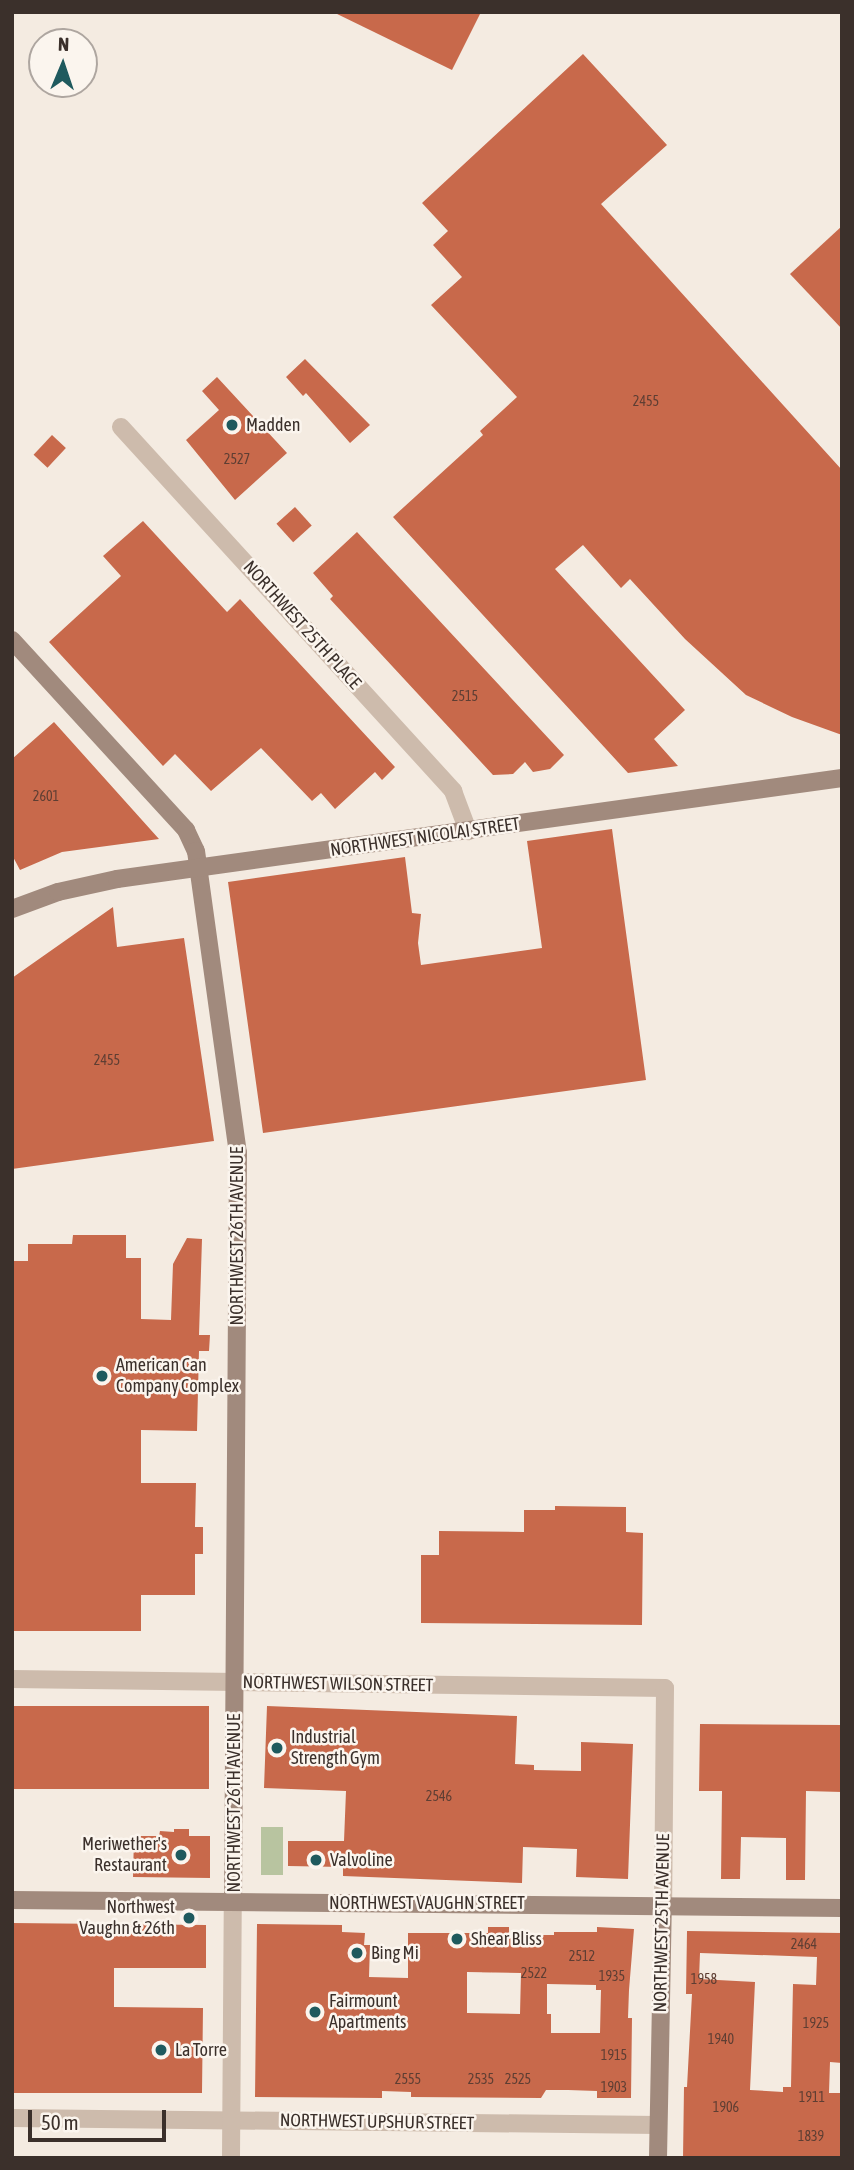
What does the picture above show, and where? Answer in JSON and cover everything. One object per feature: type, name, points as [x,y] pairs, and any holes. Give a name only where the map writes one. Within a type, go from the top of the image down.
[{"type":"street","name":"NORTHWEST 25TH PLACE","points":[[121,427],[453,791],[468,831]]},
{"type":"street","name":"NORTHWEST 26TH AVENUE","points":[[12,640],[187,830],[196,851],[237,1153],[231,2158]]},
{"type":"street","name":"NORTHWEST NICOLAI STREET","points":[[12,909],[93,883],[842,778]]},
{"type":"street","name":"NORTHWEST WILSON STREET","points":[[12,1679],[665,1688]]},
{"type":"street","name":"NORTHWEST 25TH AVENUE","points":[[659,2158],[665,1688]]},
{"type":"street","name":"NORTHWEST VAUGHN STREET","points":[[12,1900],[842,1908]]},
{"type":"street","name":"NORTHWEST UPSHUR STREET","points":[[12,2118],[659,2125]]},
{"type":"green space","points":[[261,1827],[283,1827],[283,1875],[261,1875]]},
{"type":"building","points":[[333,12],[481,12],[452,70]]},
{"type":"building","points":[[583,54],[667,145],[601,204],[842,470],[842,735],[792,717],[746,695],[685,639],[630,579],[621,588],[583,545],[555,569],[685,710],[654,739],[678,766],[628,773],[393,517],[483,435],[480,431],[517,397],[431,305],[462,277],[433,245],[448,231],[422,203]]},
{"type":"building","points":[[842,226],[842,329],[790,274]]},
{"type":"building","points":[[305,359],[370,425],[350,443],[306,393],[303,396],[286,377]]},
{"type":"building","name":"Madden","points":[[217,377],[287,453],[235,500],[186,440],[219,410],[202,391]]},
{"type":"building","points":[[52,435],[66,448],[47,468],[34,455]]},
{"type":"building","points":[[295,507],[312,526],[293,542],[276,524]]},
{"type":"building","points":[[143,521],[227,612],[240,599],[395,767],[382,780],[375,772],[335,809],[321,793],[312,801],[261,748],[211,791],[175,754],[163,766],[49,642],[121,576],[103,556]]},
{"type":"building","points":[[357,532],[564,755],[550,769],[533,772],[525,762],[513,774],[493,775],[330,599],[333,596],[313,573]]},
{"type":"building","points":[[54,722],[159,839],[62,852],[20,870],[12,855],[12,759]]},
{"type":"building","points":[[612,829],[646,1080],[263,1133],[228,882],[405,857],[412,913],[421,914],[418,943],[421,965],[542,948],[527,841]]},
{"type":"building","points":[[113,907],[117,947],[184,938],[214,1141],[12,1169],[12,978]]},
{"type":"building","name":"American Can Company Complex","points":[[73,1235],[126,1235],[126,1258],[141,1258],[141,1319],[171,1320],[173,1264],[187,1238],[202,1239],[199,1335],[210,1335],[209,1351],[199,1351],[197,1431],[141,1430],[141,1483],[196,1483],[195,1527],[203,1527],[203,1554],[195,1554],[195,1595],[141,1595],[141,1631],[12,1631],[12,1261],[28,1261],[28,1244],[72,1244]]},
{"type":"building","points":[[555,1506],[626,1507],[626,1532],[643,1533],[642,1625],[421,1623],[421,1555],[439,1555],[439,1531],[524,1532],[524,1510],[555,1510]]},
{"type":"building","points":[[12,1706],[209,1706],[209,1789],[12,1789]]},
{"type":"building","points":[[267,1706],[517,1716],[515,1764],[534,1765],[534,1770],[581,1771],[581,1742],[633,1744],[628,1879],[576,1877],[577,1849],[523,1847],[522,1883],[343,1876],[343,1867],[288,1866],[288,1841],[344,1841],[346,1791],[264,1788]]},
{"type":"building","points":[[700,1724],[842,1725],[842,1792],[806,1791],[805,1880],[786,1880],[786,1838],[741,1837],[740,1879],[721,1879],[722,1791],[699,1791]]},
{"type":"building","points":[[174,1829],[189,1829],[189,1836],[210,1836],[210,1878],[133,1877],[134,1836],[159,1836],[160,1831],[174,1832]]},
{"type":"building","points":[[12,1923],[206,1925],[206,1968],[114,1968],[114,2007],[203,2008],[202,2093],[12,2093]]},
{"type":"building","points":[[257,1924],[342,1925],[342,1932],[365,1933],[364,1945],[370,1945],[369,1977],[408,1978],[408,1933],[488,1933],[488,1927],[509,1927],[509,1935],[554,1935],[554,1932],[597,1932],[597,1927],[634,1929],[628,2018],[632,2018],[631,2098],[597,2098],[597,2091],[568,2090],[546,2090],[541,2098],[411,2097],[411,2092],[382,2091],[382,2098],[255,2097]],"holes":[[[467,1972],[521,1973],[520,2014],[467,2013]],[[547,1984],[596,1985],[596,1990],[601,1990],[600,2033],[551,2033],[551,2014],[547,2014]]]},
{"type":"building","points":[[687,1931],[842,1933],[842,2063],[830,2062],[829,2093],[842,2093],[842,2158],[683,2158],[684,2087],[687,2087],[692,1994],[686,1994]],"holes":[[[700,1953],[817,1957],[816,1985],[793,1984],[791,2087],[783,2087],[783,2092],[750,2090],[755,1982],[699,1979]]]},
{"type":"place","name":"Madden","points":[[232,425]]},
{"type":"place","name":"American Can Company Complex","points":[[102,1376]]},
{"type":"place","name":"Industrial Strength Gym","points":[[277,1748]]},
{"type":"place","name":"Meriwether's Restaurant","points":[[181,1855]]},
{"type":"place","name":"Valvoline","points":[[316,1860]]},
{"type":"place","name":"Northwest Vaughn & 26th","points":[[189,1918]]},
{"type":"place","name":"Shear Bliss","points":[[457,1939]]},
{"type":"place","name":"Bing Mi","points":[[357,1953]]},
{"type":"place","name":"Fairmount Apartments","points":[[315,2012]]},
{"type":"place","name":"La Torre","points":[[161,2050]]}]
